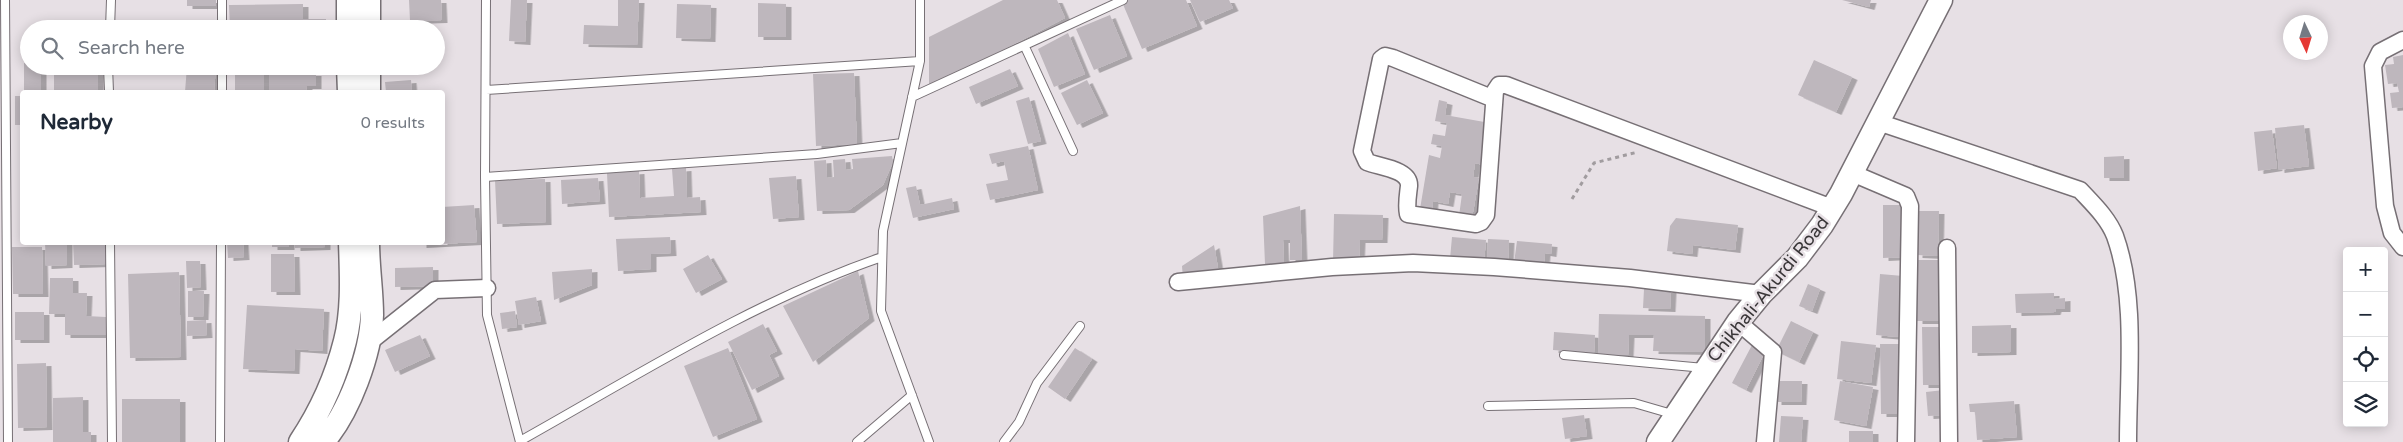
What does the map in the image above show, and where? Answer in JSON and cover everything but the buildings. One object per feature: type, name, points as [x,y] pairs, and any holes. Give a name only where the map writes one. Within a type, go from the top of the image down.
[{"type":"main road","points":[[348,0],[348,20]]},
{"type":"main road","points":[[369,0],[369,20]]},
{"type":"main road","name":"Chikhali-Akurdi Road","points":[[1658,442],[1705,368],[1738,322],[1761,294],[1797,258],[1832,208],[1941,0]]},
{"type":"main road","points":[[348,75],[349,90]]},
{"type":"main road","points":[[369,75],[369,90]]},
{"type":"main road","points":[[300,442],[315,418],[345,341],[351,286],[350,245]]},
{"type":"main road","points":[[323,442],[350,398],[367,344],[372,316],[368,245]]},
{"type":"street","points":[[2403,40],[2380,52],[2373,66],[2385,206],[2392,233],[2403,248]]},
{"type":"street","points":[[1494,100],[1393,58],[1385,56],[1381,59],[1362,151],[1367,162],[1401,173],[1407,177],[1409,182],[1408,214],[1476,224],[1482,222],[1486,216],[1494,100],[1495,91],[1499,85],[1506,85],[1832,208]]},
{"type":"street","points":[[1878,122],[2080,190],[2100,211],[2114,235],[2125,276],[2128,330],[2128,442]]},
{"type":"street","points":[[1852,172],[1906,196],[1910,206],[1906,442]]},
{"type":"street","points":[[1948,248],[1949,442]]},
{"type":"street","points":[[1178,282],[1332,267],[1412,263],[1494,267],[1630,278],[1761,294]]},
{"type":"street","points":[[367,344],[436,290],[487,288]]},
{"type":"street","points":[[1738,322],[1773,352],[1765,442]]},
{"type":"lane","points":[[5,0],[8,442]]},
{"type":"lane","points":[[110,20],[111,0]]},
{"type":"lane","points":[[222,0],[222,20]]},
{"type":"lane","points":[[486,0],[485,177],[487,315],[520,441],[762,307],[835,273],[882,256]]},
{"type":"lane","points":[[920,0],[920,61],[883,231],[881,311],[929,442]]},
{"type":"lane","points":[[912,97],[1025,47],[1123,0]]},
{"type":"lane","points":[[1025,47],[1043,81],[1073,151]]},
{"type":"lane","points":[[486,90],[920,61]]},
{"type":"lane","points":[[108,75],[109,90]]},
{"type":"lane","points":[[222,75],[222,90]]},
{"type":"lane","points":[[485,177],[817,154],[902,143]]},
{"type":"lane","points":[[110,245],[112,442]]},
{"type":"lane","points":[[220,442],[221,245]]},
{"type":"lane","points":[[1004,442],[1019,422],[1037,383],[1080,326]]},
{"type":"lane","points":[[1564,355],[1705,368]]},
{"type":"lane","points":[[857,442],[912,395]]},
{"type":"lane","points":[[1488,406],[1634,403],[1675,415]]},
{"type":"path","points":[[1572,199],[1594,163],[1665,145]]}]
